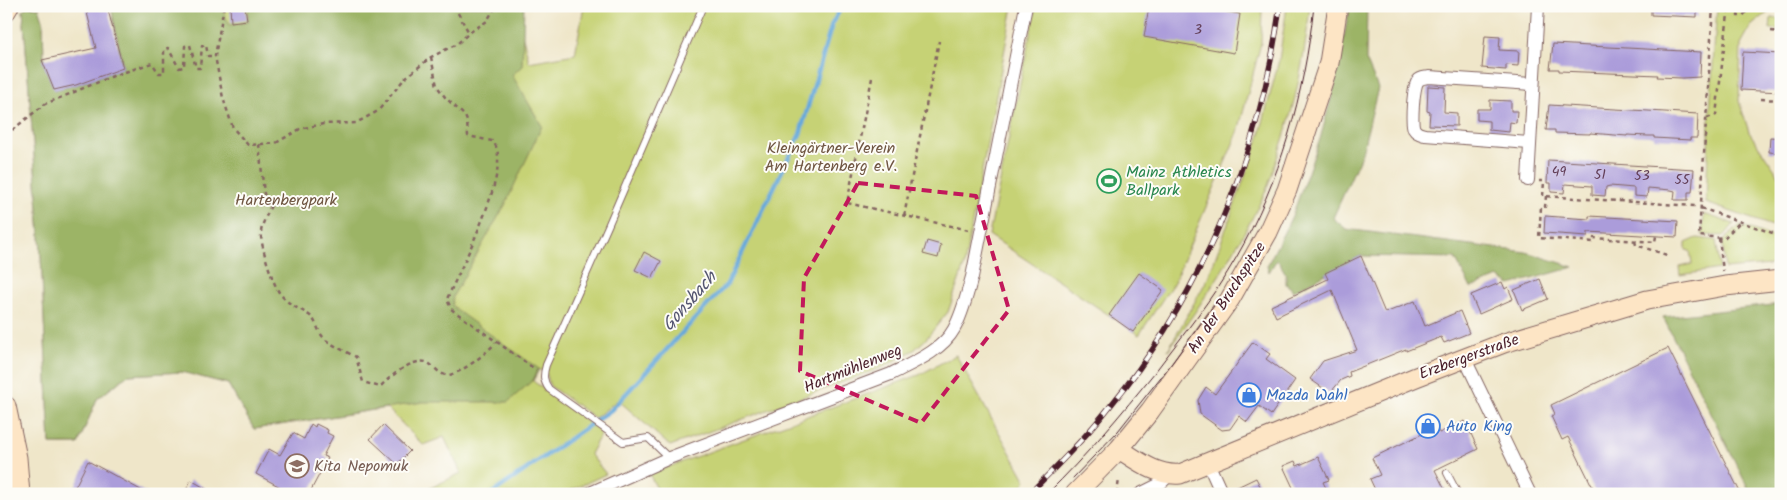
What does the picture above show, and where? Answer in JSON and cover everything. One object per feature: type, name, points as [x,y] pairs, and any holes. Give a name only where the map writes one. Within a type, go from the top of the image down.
[{"type":"main road","points":[[6,12],[9,6]]},
{"type":"main road","name":"An der Bruchspitze","points":[[1308,132],[1328,6]]},
{"type":"main road","name":"An der Bruchspitze","points":[[1075,494],[1119,449],[1164,391],[1230,299],[1247,271],[1268,232],[1287,190],[1308,132],[1329,63],[1338,6]]},
{"type":"main road","name":"Erzbergerstraße","points":[[1169,475],[1180,474],[1208,463],[1504,343],[1647,300],[1725,286],[1781,280]]},
{"type":"main road","points":[[6,406],[17,458],[20,494]]},
{"type":"main road","points":[[1119,449],[1161,473],[1169,475]]},
{"type":"street","name":"Hartmühlenweg","points":[[588,494],[669,458],[891,374],[942,344],[953,330],[964,306],[972,277],[1026,6]]},
{"type":"street","points":[[1528,180],[1538,6]]},
{"type":"street","points":[[1530,143],[1418,134],[1414,129],[1413,123],[1416,82],[1421,78],[1533,84]]},
{"type":"street","points":[[1464,358],[1530,494]]},
{"type":"street","points":[[1208,463],[1222,494]]},
{"type":"street","name":"Erzbergerstraße","points":[[1140,494],[1160,484],[1169,475]]},
{"type":"lane","points":[[669,458],[648,438],[623,442],[549,389],[544,382],[543,374],[703,6]]},
{"type":"lane","points":[[1447,473],[1458,494]]},
{"type":"path","points":[[224,6],[215,56],[223,98],[233,128],[248,145],[276,143],[300,129],[323,124],[356,123],[378,111],[406,78],[431,57],[458,44],[469,33],[487,21],[496,6]]},
{"type":"path","points":[[454,6],[469,33]]},
{"type":"path","points":[[1713,6],[1699,236],[1724,238],[1740,222]]},
{"type":"path","points":[[1707,118],[1716,115],[1729,6]]},
{"type":"path","points":[[1739,6],[1738,16],[1743,16],[1750,6]]},
{"type":"path","points":[[1770,31],[1781,32]]},
{"type":"path","points":[[904,216],[939,41]]},
{"type":"path","points":[[6,135],[45,104],[112,76],[152,64],[159,73],[164,73],[164,49],[168,48],[179,68],[184,67],[185,46],[190,45],[196,68],[200,68],[202,46],[206,45],[208,56],[215,56]]},
{"type":"path","points":[[431,57],[437,86],[445,98],[467,120],[468,136],[495,143],[498,159],[494,188],[447,298],[452,310],[543,374]]},
{"type":"path","points":[[872,78],[847,203],[981,232]]},
{"type":"path","points":[[1761,98],[1781,100]]},
{"type":"path","points":[[259,144],[264,194],[271,204],[261,233],[275,286],[287,302],[296,309],[308,314],[316,323],[324,339],[356,357],[363,382],[380,387],[387,380],[413,363],[426,362],[441,373],[449,375],[473,363],[496,342]]},
{"type":"path","points":[[1528,180],[1544,181],[1543,196],[1695,206]]},
{"type":"path","points":[[1546,196],[1545,207],[1541,207],[1539,238],[1594,242],[1594,238],[1655,242],[1656,236]]},
{"type":"path","points":[[1701,208],[1781,236]]},
{"type":"path","points":[[1566,234],[1566,240]]},
{"type":"path","points":[[1610,239],[1611,234]]},
{"type":"path","points":[[1718,238],[1723,271]]},
{"type":"path","points":[[1634,241],[1636,245],[1670,256]]},
{"type":"path","points":[[1117,494],[1119,479]]},
{"type":"highlighted area","points":[[858,183],[976,196],[1009,310],[921,423],[800,371],[804,278]]},
{"type":"green space","name":"Kleingärtner-Verein Am Hartenberg e.V.","points":[[28,6],[39,8],[43,20],[44,64],[54,90],[76,85],[123,68],[111,6],[519,6],[520,25],[529,62],[575,54],[584,6],[1013,6],[964,266],[948,312],[925,340],[914,350],[881,368],[670,446],[618,400],[595,418],[550,386],[547,375],[539,369],[533,381],[602,432],[590,454],[606,474],[563,494],[418,494],[461,473],[444,437],[423,445],[387,408],[254,429],[228,384],[182,372],[128,375],[97,399],[78,444],[50,444],[40,235],[23,10]]},
{"type":"green space","name":"Hartenbergpark","points":[[28,6],[39,8],[43,20],[44,64],[54,90],[76,85],[123,68],[111,6],[220,6],[230,25],[248,22],[248,6],[524,6],[522,66],[512,75],[542,126],[505,205],[453,296],[452,304],[456,310],[539,369],[533,380],[508,402],[423,402],[254,429],[228,384],[182,372],[128,375],[97,399],[78,444],[50,444],[40,235],[23,10]]},
{"type":"green space","name":"Mainz Athletics Ballpark","points":[[1036,6],[1262,6],[1261,43],[1238,132],[1174,282],[1139,335],[989,235]]},
{"type":"green space","points":[[1287,6],[1310,6],[1302,63],[1294,100],[1270,180],[1254,215],[1231,255],[1207,294],[1168,350],[1208,278],[1259,138],[1279,60]]},
{"type":"green space","points":[[1350,6],[1367,6],[1366,60],[1378,88],[1362,153],[1333,218],[1346,229],[1526,252],[1574,267],[1510,285],[1498,277],[1471,288],[1455,258],[1361,256],[1293,291],[1286,284],[1286,274],[1277,259],[1269,272],[1267,266],[1292,216],[1320,139],[1334,88]]},
{"type":"green space","points":[[1717,6],[1776,6],[1751,26],[1741,44],[1739,101],[1749,132],[1781,179],[1781,229],[1706,203]]},
{"type":"green space","points":[[1771,18],[1781,19],[1781,29],[1770,29]]},
{"type":"green space","points":[[1704,214],[1734,224],[1724,236],[1702,235]]},
{"type":"green space","points":[[1740,225],[1781,240],[1781,264],[1725,269],[1722,240]]},
{"type":"green space","points":[[1697,238],[1716,240],[1720,269],[1680,275],[1679,267],[1692,264],[1690,251],[1686,250],[1686,243]]},
{"type":"green space","points":[[1781,304],[1781,494],[1751,494],[1663,317]]},
{"type":"green space","points":[[956,355],[1026,481],[1013,494],[660,494],[649,474],[919,375]]},
{"type":"building","points":[[95,6],[107,6],[123,68],[76,85],[54,90],[42,60],[96,48],[86,9]]},
{"type":"building","points":[[230,6],[245,6],[247,20],[231,22]]},
{"type":"building","points":[[1149,6],[1192,6],[1240,14],[1234,53],[1144,37]]},
{"type":"building","points":[[1651,6],[1697,6],[1697,17],[1651,15]]},
{"type":"building","points":[[1485,36],[1500,37],[1499,50],[1519,51],[1518,66],[1506,65],[1506,70],[1482,68]]},
{"type":"building","points":[[1553,44],[1701,52],[1700,77],[1657,77],[1658,75],[1550,69]]},
{"type":"building","points":[[1743,52],[1781,54],[1781,92],[1741,90]]},
{"type":"building","points":[[1428,86],[1445,87],[1444,112],[1457,113],[1457,126],[1429,125],[1430,112],[1427,111]]},
{"type":"building","points":[[1490,100],[1511,101],[1511,111],[1517,111],[1516,123],[1510,122],[1509,132],[1489,130],[1489,121],[1477,120],[1477,109],[1490,109]]},
{"type":"building","points":[[1549,105],[1698,114],[1697,138],[1690,138],[1690,140],[1654,138],[1654,136],[1555,133],[1555,130],[1546,130]]},
{"type":"building","points":[[1770,137],[1781,138],[1781,153],[1769,152]]},
{"type":"building","points":[[1548,160],[1694,169],[1692,192],[1688,192],[1688,200],[1674,200],[1675,191],[1671,190],[1648,188],[1647,197],[1634,196],[1634,188],[1610,186],[1606,187],[1605,196],[1592,195],[1592,186],[1565,184],[1564,193],[1551,192],[1551,183],[1547,183]]},
{"type":"building","points":[[1545,216],[1589,219],[1589,216],[1678,221],[1677,237],[1588,232],[1588,236],[1544,233]]},
{"type":"building","points":[[927,241],[941,245],[938,258],[923,254]]},
{"type":"building","points":[[644,252],[661,261],[652,278],[635,270]]},
{"type":"building","points":[[1361,256],[1385,313],[1415,301],[1425,326],[1460,311],[1469,333],[1444,343],[1441,337],[1349,372],[1350,376],[1341,380],[1330,393],[1310,379],[1323,361],[1357,350],[1332,290],[1276,317],[1271,306],[1328,279],[1325,273]]},
{"type":"building","points":[[1139,273],[1163,290],[1133,332],[1109,315]]},
{"type":"building","points":[[1540,279],[1548,299],[1522,310],[1514,290]]},
{"type":"building","points":[[1502,282],[1505,289],[1508,287],[1513,299],[1479,314],[1471,295]]},
{"type":"building","points":[[1253,342],[1270,354],[1266,359],[1295,380],[1271,415],[1259,406],[1247,422],[1239,416],[1230,429],[1222,430],[1200,414],[1198,400],[1206,387],[1215,394]]},
{"type":"building","points":[[1668,348],[1741,494],[1596,494],[1568,437],[1562,440],[1551,416],[1555,414],[1551,405]]},
{"type":"building","points":[[1433,421],[1439,433],[1465,421],[1478,449],[1435,470],[1447,494],[1377,494],[1370,479],[1380,475],[1372,458],[1424,433],[1421,427]]},
{"type":"building","points":[[311,424],[315,427],[316,424],[328,430],[327,433],[333,436],[323,456],[328,458],[309,494],[282,494],[284,489],[256,474],[269,449],[280,455],[293,433],[304,439]]},
{"type":"building","points":[[383,425],[410,451],[397,464],[370,439]]},
{"type":"building","points":[[1318,457],[1329,480],[1323,482],[1329,494],[1296,494],[1283,466],[1295,461],[1297,466]]},
{"type":"building","points":[[88,461],[148,494],[83,494],[74,489]]},
{"type":"building","points":[[1256,478],[1264,494],[1230,494],[1229,491]]},
{"type":"building","points":[[191,480],[215,494],[184,494]]},
{"type":"waterway","name":"Gonsbach","points":[[491,494],[611,410],[727,284],[800,134],[832,24],[842,6]]},
{"type":"tram line","points":[[1047,494],[1076,465],[1155,372],[1208,302],[1236,258],[1266,198],[1288,136],[1304,72],[1314,6]]},
{"type":"tram line","points":[[1073,478],[1118,431],[1214,306]]},
{"type":"railway","points":[[1029,494],[1092,428],[1144,362],[1174,316],[1200,268],[1223,217],[1259,113],[1271,60],[1280,6]]},
{"type":"place","name":"Mainz Athletics Ballpark","points":[[1109,181]]},
{"type":"place","name":"Mazda Wahl","points":[[1249,395]]},
{"type":"place","name":"Auto King","points":[[1428,426]]},
{"type":"place","name":"Kita Nepomuk","points":[[297,466]]}]
